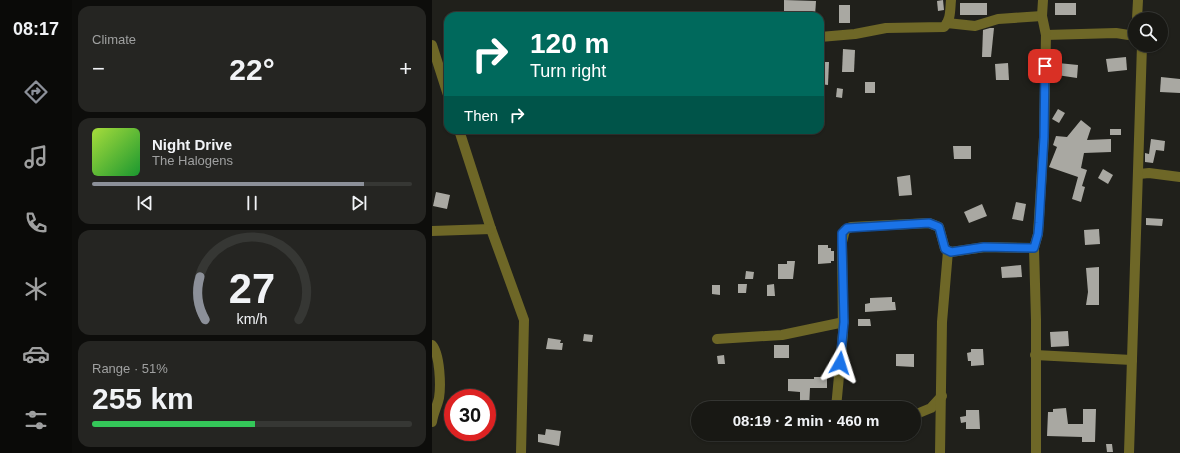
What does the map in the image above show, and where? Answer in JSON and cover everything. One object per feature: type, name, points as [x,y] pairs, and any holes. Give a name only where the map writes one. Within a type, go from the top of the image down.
[{"type":"street","points":[[824,37],[855,34],[886,28],[944,27],[948,23],[950,16],[950,0]]},
{"type":"street","points":[[1036,453],[1034,248],[1039,228],[1044,137],[1046,35],[1042,16],[1043,0]]},
{"type":"street","points":[[1137,12],[1138,0]]},
{"type":"street","points":[[948,23],[975,26],[998,19],[1042,16]]},
{"type":"street","points":[[1046,35],[1116,33],[1128,35]]},
{"type":"street","points":[[433,48],[444,83]]},
{"type":"street","points":[[1129,453],[1134,235],[1139,174],[1138,160],[1142,52]]},
{"type":"street","points":[[460,134],[491,229],[524,320],[521,453]]},
{"type":"street","points":[[1139,174],[1149,173],[1180,177]]},
{"type":"street","points":[[837,401],[844,322],[842,233],[847,228],[929,223],[939,227],[945,249],[948,251],[956,252],[984,247],[1034,248]]},
{"type":"street","points":[[432,231],[491,229]]},
{"type":"street","points":[[940,453],[942,322],[948,251]]},
{"type":"street","points":[[717,339],[782,335],[844,322]]},
{"type":"street","points":[[432,345],[438,358],[439,398],[433,414],[432,422]]},
{"type":"street","points":[[1035,355],[1132,360]]},
{"type":"street","points":[[921,412],[930,408],[942,396]]},
{"type":"building","points":[[784,0],[816,1],[815,12],[784,12]]},
{"type":"building","points":[[943,0],[944,10],[938,11],[937,1]]},
{"type":"building","points":[[960,3],[987,3],[987,15],[960,15]]},
{"type":"building","points":[[1055,3],[1076,3],[1076,15],[1055,15]]},
{"type":"building","points":[[839,5],[850,5],[850,23],[839,23]]},
{"type":"building","points":[[994,28],[991,57],[982,57],[983,30]]},
{"type":"building","points":[[843,49],[855,50],[854,72],[842,72]]},
{"type":"building","points":[[1126,57],[1127,70],[1108,72],[1106,59]]},
{"type":"building","points":[[824,62],[829,62],[828,85],[824,84]]},
{"type":"building","points":[[1008,63],[1009,80],[996,80],[995,64]]},
{"type":"building","points":[[1058,63],[1078,65],[1077,78],[1057,75],[1057,73],[1054,72],[1055,66],[1058,66]]},
{"type":"building","points":[[1161,77],[1180,79],[1180,93],[1160,92]]},
{"type":"building","points":[[865,82],[875,82],[875,93],[865,93]]},
{"type":"building","points":[[837,88],[843,89],[842,98],[836,97]]},
{"type":"building","points":[[1058,109],[1065,113],[1059,123],[1052,119]]},
{"type":"building","points":[[1081,120],[1091,128],[1087,140],[1111,139],[1111,152],[1084,153],[1081,168],[1087,170],[1082,186],[1085,187],[1081,202],[1072,199],[1078,177],[1049,167],[1057,147],[1053,145],[1056,136],[1067,137]]},
{"type":"building","points":[[1110,129],[1121,129],[1121,135],[1110,135]]},
{"type":"building","points":[[1151,139],[1165,141],[1164,151],[1156,150],[1153,163],[1145,162],[1145,153],[1149,154]]},
{"type":"building","points":[[953,146],[971,146],[971,159],[954,159]]},
{"type":"building","points":[[1103,169],[1113,175],[1108,184],[1098,178]]},
{"type":"building","points":[[910,175],[912,195],[899,196],[897,177]]},
{"type":"building","points":[[436,192],[450,195],[447,209],[433,206]]},
{"type":"building","points":[[1016,202],[1026,204],[1023,221],[1012,219]]},
{"type":"building","points":[[982,204],[987,216],[969,223],[964,212]]},
{"type":"building","points":[[1146,218],[1163,219],[1162,226],[1146,225]]},
{"type":"building","points":[[1099,229],[1100,244],[1085,245],[1084,230]]},
{"type":"building","points":[[818,245],[828,245],[828,248],[831,248],[831,251],[834,251],[834,261],[831,261],[831,263],[818,264]]},
{"type":"building","points":[[787,261],[795,261],[793,279],[778,279],[778,264],[787,264]]},
{"type":"building","points":[[1021,265],[1022,277],[1002,278],[1001,267]]},
{"type":"building","points":[[1099,267],[1099,305],[1086,305],[1088,292],[1086,268]]},
{"type":"building","points":[[746,271],[754,272],[753,279],[745,279]]},
{"type":"building","points":[[738,284],[747,284],[746,293],[738,293]]},
{"type":"building","points":[[774,284],[775,296],[767,296],[767,285]]},
{"type":"building","points":[[712,285],[720,285],[720,295],[712,294]]},
{"type":"building","points":[[892,297],[892,302],[895,302],[896,310],[865,312],[865,304],[870,303],[870,298]]},
{"type":"building","points":[[858,319],[870,319],[871,326],[858,326]]},
{"type":"building","points":[[1068,331],[1069,346],[1051,347],[1050,332]]},
{"type":"building","points":[[584,334],[593,335],[592,342],[583,341]]},
{"type":"building","points":[[548,338],[561,340],[560,343],[563,343],[562,350],[546,349]]},
{"type":"building","points":[[774,345],[789,345],[789,358],[774,358]]},
{"type":"building","points":[[971,349],[983,349],[984,365],[971,366],[971,361],[968,361],[967,353],[971,352]]},
{"type":"building","points":[[896,354],[914,354],[914,367],[896,366]]},
{"type":"building","points":[[724,355],[725,364],[718,364],[717,356]]},
{"type":"building","points":[[814,377],[827,377],[827,388],[810,388],[809,401],[800,401],[800,392],[788,391],[788,379],[814,379]]},
{"type":"building","points":[[1066,408],[1068,424],[1083,424],[1083,409],[1096,409],[1095,442],[1082,442],[1082,437],[1047,436],[1048,412],[1053,412],[1053,409]]},
{"type":"building","points":[[966,410],[979,410],[980,429],[966,429],[966,422],[961,423],[960,417],[966,416]]},
{"type":"building","points":[[546,429],[561,431],[559,446],[538,442],[538,434],[545,435]]},
{"type":"building","points":[[1106,444],[1112,444],[1113,452],[1107,452]]},
{"type":"route","points":[[840,363],[844,322],[842,233],[847,228],[929,223],[939,227],[945,249],[951,252],[984,247],[1034,248],[1039,223],[1044,137],[1045,66]]}]
